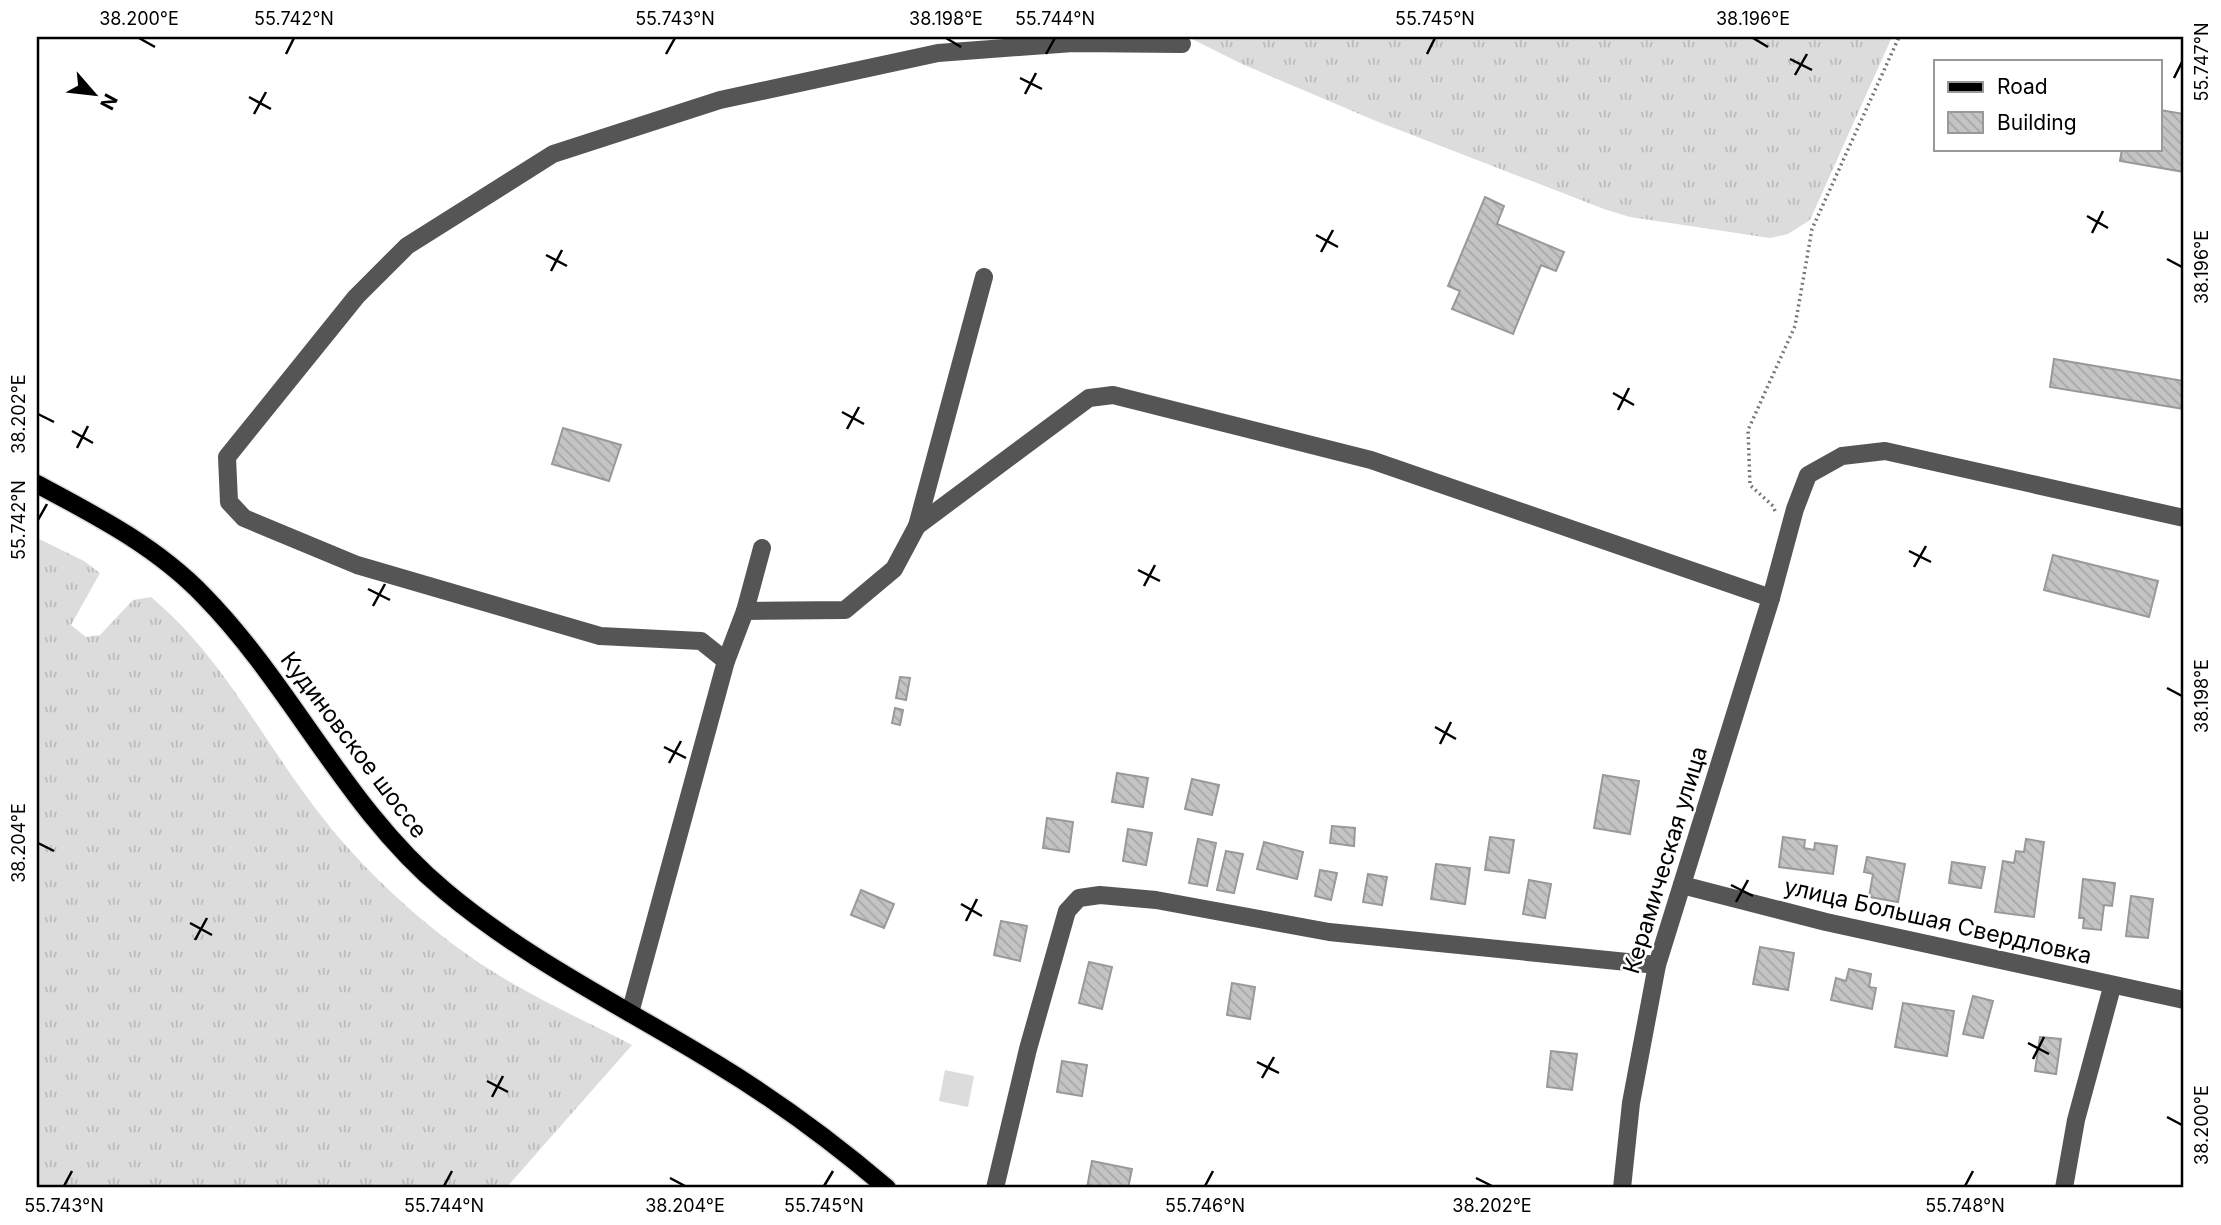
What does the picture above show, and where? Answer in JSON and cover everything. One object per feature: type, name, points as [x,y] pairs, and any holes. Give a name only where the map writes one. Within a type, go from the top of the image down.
[{"type":"main road","name":"Кудиновское шоссе","points":[[37,484],[147,546],[204,595],[279,684],[371,816],[404,854],[445,891],[512,943],[792,1112],[887,1188]]},
{"type":"street","points":[[726,661],[701,641],[600,636],[357,565],[244,518],[229,502],[227,457],[356,297],[407,246],[553,153],[720,100],[937,53],[1073,43],[1182,44]]},
{"type":"street","points":[[745,611],[845,610],[894,569],[916,526],[984,277]]},
{"type":"street","points":[[916,526],[1089,398],[1113,395],[1371,460],[1770,598]]},
{"type":"street","name":"Керамическая улица","points":[[1622,1188],[1631,1103],[1657,965],[1808,475],[1842,456],[1885,451],[2184,518]]},
{"type":"street","points":[[630,1013],[726,661],[745,611],[762,548]]},
{"type":"street","name":"улица Большая Свердловка","points":[[1682,885],[1826,922],[2112,987],[2184,1000]]},
{"type":"street","points":[[996,1188],[1028,1049],[1067,911],[1079,898],[1100,895],[1156,900],[1329,932],[1657,965]]},
{"type":"street","points":[[2064,1188],[2077,1120],[2112,987]]},
{"type":"path","points":[[1776,518],[1773,506],[1750,485],[1748,430],[1795,326],[1812,229],[1899,37]]},
{"type":"green space","points":[[1188,37],[1892,37],[1810,220],[1788,234],[1770,238],[1630,217],[1604,209],[1376,121],[1242,64]]},
{"type":"green space","points":[[37,538],[84,561],[100,573],[71,625],[86,637],[100,635],[133,600],[151,597],[201,647],[323,818],[382,883],[428,925],[476,961],[549,1003],[632,1045],[506,1188],[37,1188]]},
{"type":"green space","points":[[945,1070],[974,1076],[968,1107],[939,1101]]},
{"type":"building","points":[[2162,110],[2184,114],[2184,172],[2120,161],[2122,150],[2162,150]]},
{"type":"building","points":[[1485,197],[1504,206],[1497,224],[1564,252],[1556,271],[1541,265],[1513,334],[1452,309],[1460,291],[1448,286]]},
{"type":"building","points":[[2054,359],[2184,381],[2184,409],[2050,387]]},
{"type":"building","points":[[563,428],[621,445],[609,481],[552,464]]},
{"type":"building","points":[[2053,555],[2158,581],[2149,617],[2044,590]]},
{"type":"building","points":[[900,677],[910,678],[906,700],[896,698]]},
{"type":"building","points":[[895,708],[903,710],[900,725],[892,723]]},
{"type":"building","points":[[1117,773],[1148,778],[1143,807],[1112,802]]},
{"type":"building","points":[[1603,775],[1639,781],[1630,834],[1594,828]]},
{"type":"building","points":[[1192,779],[1219,785],[1212,815],[1185,809]]},
{"type":"building","points":[[1047,818],[1073,822],[1069,852],[1043,848]]},
{"type":"building","points":[[1332,826],[1355,828],[1354,846],[1330,843]]},
{"type":"building","points":[[1128,829],[1152,833],[1146,865],[1123,861]]},
{"type":"building","points":[[1490,837],[1514,840],[1509,873],[1485,870]]},
{"type":"building","points":[[1783,837],[1805,840],[1804,848],[1814,850],[1815,843],[1837,846],[1833,874],[1779,867]]},
{"type":"building","points":[[1198,839],[1216,843],[1207,886],[1189,883]]},
{"type":"building","points":[[2026,839],[2044,842],[2034,917],[1995,912],[2003,861],[2014,863],[2016,851],[2024,852]]},
{"type":"building","points":[[1264,842],[1303,852],[1297,879],[1257,869]]},
{"type":"building","points":[[1226,851],[1243,854],[1234,893],[1217,890]]},
{"type":"building","points":[[1867,857],[1905,864],[1898,902],[1869,897],[1873,874],[1864,872]]},
{"type":"building","points":[[1952,862],[1985,867],[1981,888],[1949,883]]},
{"type":"building","points":[[1436,864],[1470,868],[1465,904],[1431,899]]},
{"type":"building","points":[[1320,870],[1337,873],[1331,900],[1315,896]]},
{"type":"building","points":[[1368,874],[1387,877],[1382,905],[1363,902]]},
{"type":"building","points":[[2083,879],[2115,883],[2112,906],[2104,905],[2101,930],[2083,928],[2084,918],[2079,918]]},
{"type":"building","points":[[1529,880],[1551,884],[1545,918],[1523,914]]},
{"type":"building","points":[[861,890],[894,904],[884,928],[851,915]]},
{"type":"building","points":[[2131,896],[2153,899],[2148,938],[2126,936]]},
{"type":"building","points":[[1001,921],[1027,926],[1020,961],[994,955]]},
{"type":"building","points":[[1760,947],[1794,953],[1788,990],[1753,984]]},
{"type":"building","points":[[1089,962],[1112,967],[1102,1009],[1079,1003]]},
{"type":"building","points":[[1849,969],[1871,974],[1869,987],[1876,988],[1872,1009],[1831,1000],[1836,978],[1846,981]]},
{"type":"building","points":[[1232,983],[1255,987],[1250,1019],[1227,1015]]},
{"type":"building","points":[[1973,996],[1993,1001],[1983,1038],[1963,1034]]},
{"type":"building","points":[[1903,1003],[1954,1011],[1947,1056],[1895,1047]]},
{"type":"building","points":[[2040,1037],[2061,1039],[2056,1074],[2035,1071]]},
{"type":"building","points":[[1551,1051],[1577,1054],[1572,1090],[1547,1087]]},
{"type":"building","points":[[1062,1061],[1087,1065],[1082,1096],[1057,1092]]},
{"type":"building","points":[[1092,1161],[1132,1169],[1128,1188],[1087,1188]]}]
